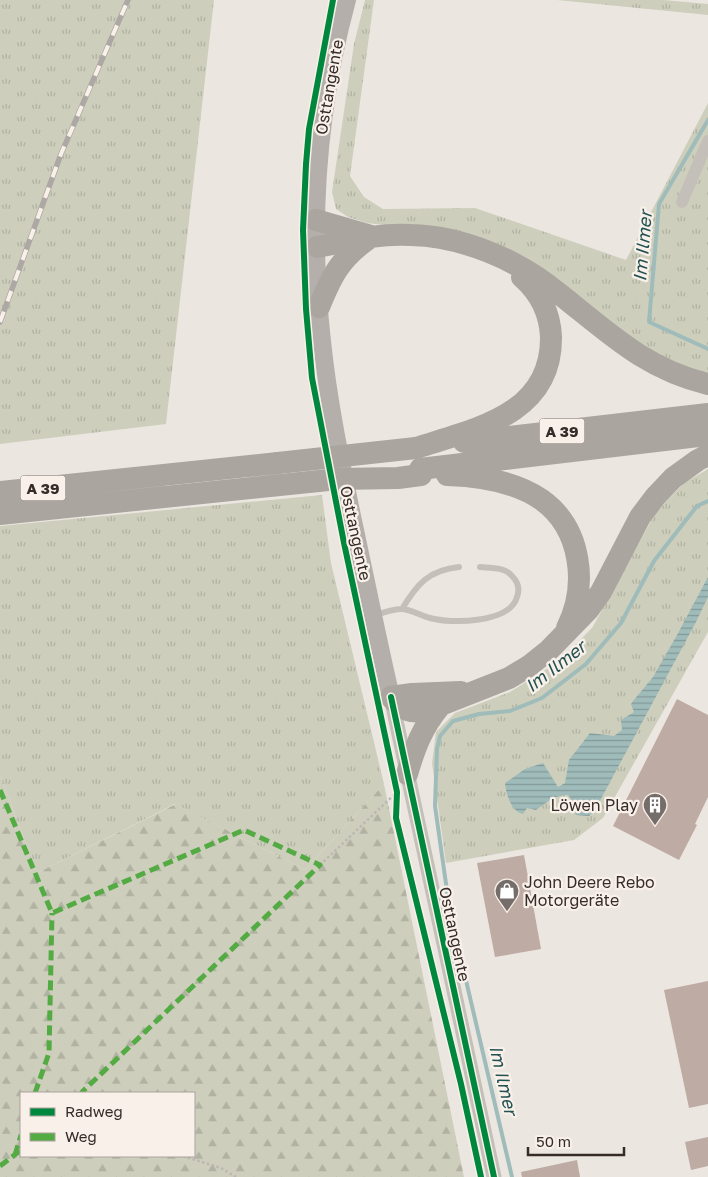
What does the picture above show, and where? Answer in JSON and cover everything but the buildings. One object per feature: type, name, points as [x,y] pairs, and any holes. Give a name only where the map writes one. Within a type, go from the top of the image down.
[{"type":"highway","points":[[316,220],[371,236]]},
{"type":"highway","points":[[317,247],[371,236],[411,234],[467,245],[524,270],[556,290],[616,340],[643,359],[675,374],[708,384]]},
{"type":"highway","points":[[319,307],[328,284],[339,266],[351,251],[371,236]]},
{"type":"highway","points":[[419,464],[518,408],[529,398],[541,382],[551,344],[546,310],[540,297],[531,285],[493,255]]},
{"type":"highway","name":"A 39","points":[[0,514],[280,474],[338,479],[398,478],[419,464],[708,414]]},
{"type":"highway","name":"A 39","points":[[0,492],[419,464],[708,435]]},
{"type":"highway","points":[[391,697],[402,708],[414,712],[440,706],[495,684],[520,672],[538,659],[589,609],[613,572],[640,518],[655,497],[673,478],[708,455]]},
{"type":"highway","points":[[419,464],[459,476],[497,481],[528,492],[543,501],[553,511],[568,532],[575,547],[579,564],[580,578],[575,606],[563,636]]},
{"type":"highway","points":[[391,697],[412,694],[472,692]]},
{"type":"highway","points":[[402,783],[420,735],[440,706]]},
{"type":"main road","name":"Osttangente","points":[[347,0],[333,57],[317,174],[316,220],[319,307],[322,348],[330,405],[391,697]]},
{"type":"street","points":[[682,202],[708,141]]},
{"type":"street","name":"Osttangente","points":[[391,697],[402,783],[494,1177]]},
{"type":"lane","points":[[402,609],[413,591],[430,576],[445,568],[459,567]]},
{"type":"lane","points":[[373,616],[402,609],[428,618],[456,621],[495,616],[507,612],[514,605],[517,597],[517,582],[511,574],[502,569],[480,567]]},
{"type":"path","points":[[320,865],[402,783]]},
{"type":"path","points":[[14,1157],[20,1156]]},
{"type":"path","points":[[186,1157],[221,1168],[236,1177]]},
{"type":"green space","points":[[0,0],[214,0],[166,424],[0,444]]},
{"type":"green space","points":[[365,0],[374,0],[350,176],[364,197],[383,209],[475,208],[626,260],[708,103],[708,376],[680,370],[443,232],[367,223],[348,217],[336,209],[332,192],[354,44]]},
{"type":"green space","points":[[557,0],[663,0],[708,4],[708,15]]},
{"type":"green space","points":[[708,469],[708,632],[603,818],[574,840],[446,863],[432,763],[436,732],[455,713],[510,692],[558,662],[592,628],[656,512],[684,483]]},
{"type":"green space","points":[[322,495],[331,563],[384,784],[305,870],[175,804],[37,873],[0,775],[0,526]]},
{"type":"green space","points":[[0,775],[37,873],[176,804],[305,870],[384,784],[464,1177],[0,1177]]},
{"type":"water","points":[[708,577],[708,597],[696,622],[595,810],[589,816],[576,815],[568,795],[555,797],[536,810],[527,808],[523,814],[515,809],[508,797],[505,783],[525,769],[543,763],[558,787],[565,783],[569,760],[590,733],[614,736],[622,730],[621,720],[634,712],[631,704],[653,677]]},
{"type":"waterway","name":"Im Ilmer","points":[[708,120],[659,204],[649,322],[708,349]]},
{"type":"waterway","name":"Im Ilmer","points":[[512,1177],[450,912],[435,806],[437,749],[440,736],[453,721],[479,714],[510,711],[542,698],[586,664],[621,623],[654,561],[697,506],[708,501]]},
{"type":"railway","points":[[0,322],[61,154],[128,0]]},
{"type":"marked path","points":[[0,790],[52,913],[244,830],[320,865],[82,1092]]},
{"type":"marked path","points":[[35,1092],[49,1053],[52,913]]},
{"type":"marked path","points":[[15,1155],[20,1138]]},
{"type":"marked path","points":[[0,1166],[20,1151]]},
{"type":"cycle path","points":[[333,0],[309,129],[306,164],[303,230],[306,309],[312,378],[344,543],[397,792],[396,818],[461,1084],[481,1177]]},
{"type":"cycle path","points":[[391,697],[494,1177]]},
{"type":"place","name":"Löwen Play","points":[[655,826]]},
{"type":"place","name":"John Deere Rebo Motorgeräte","points":[[507,912]]}]
